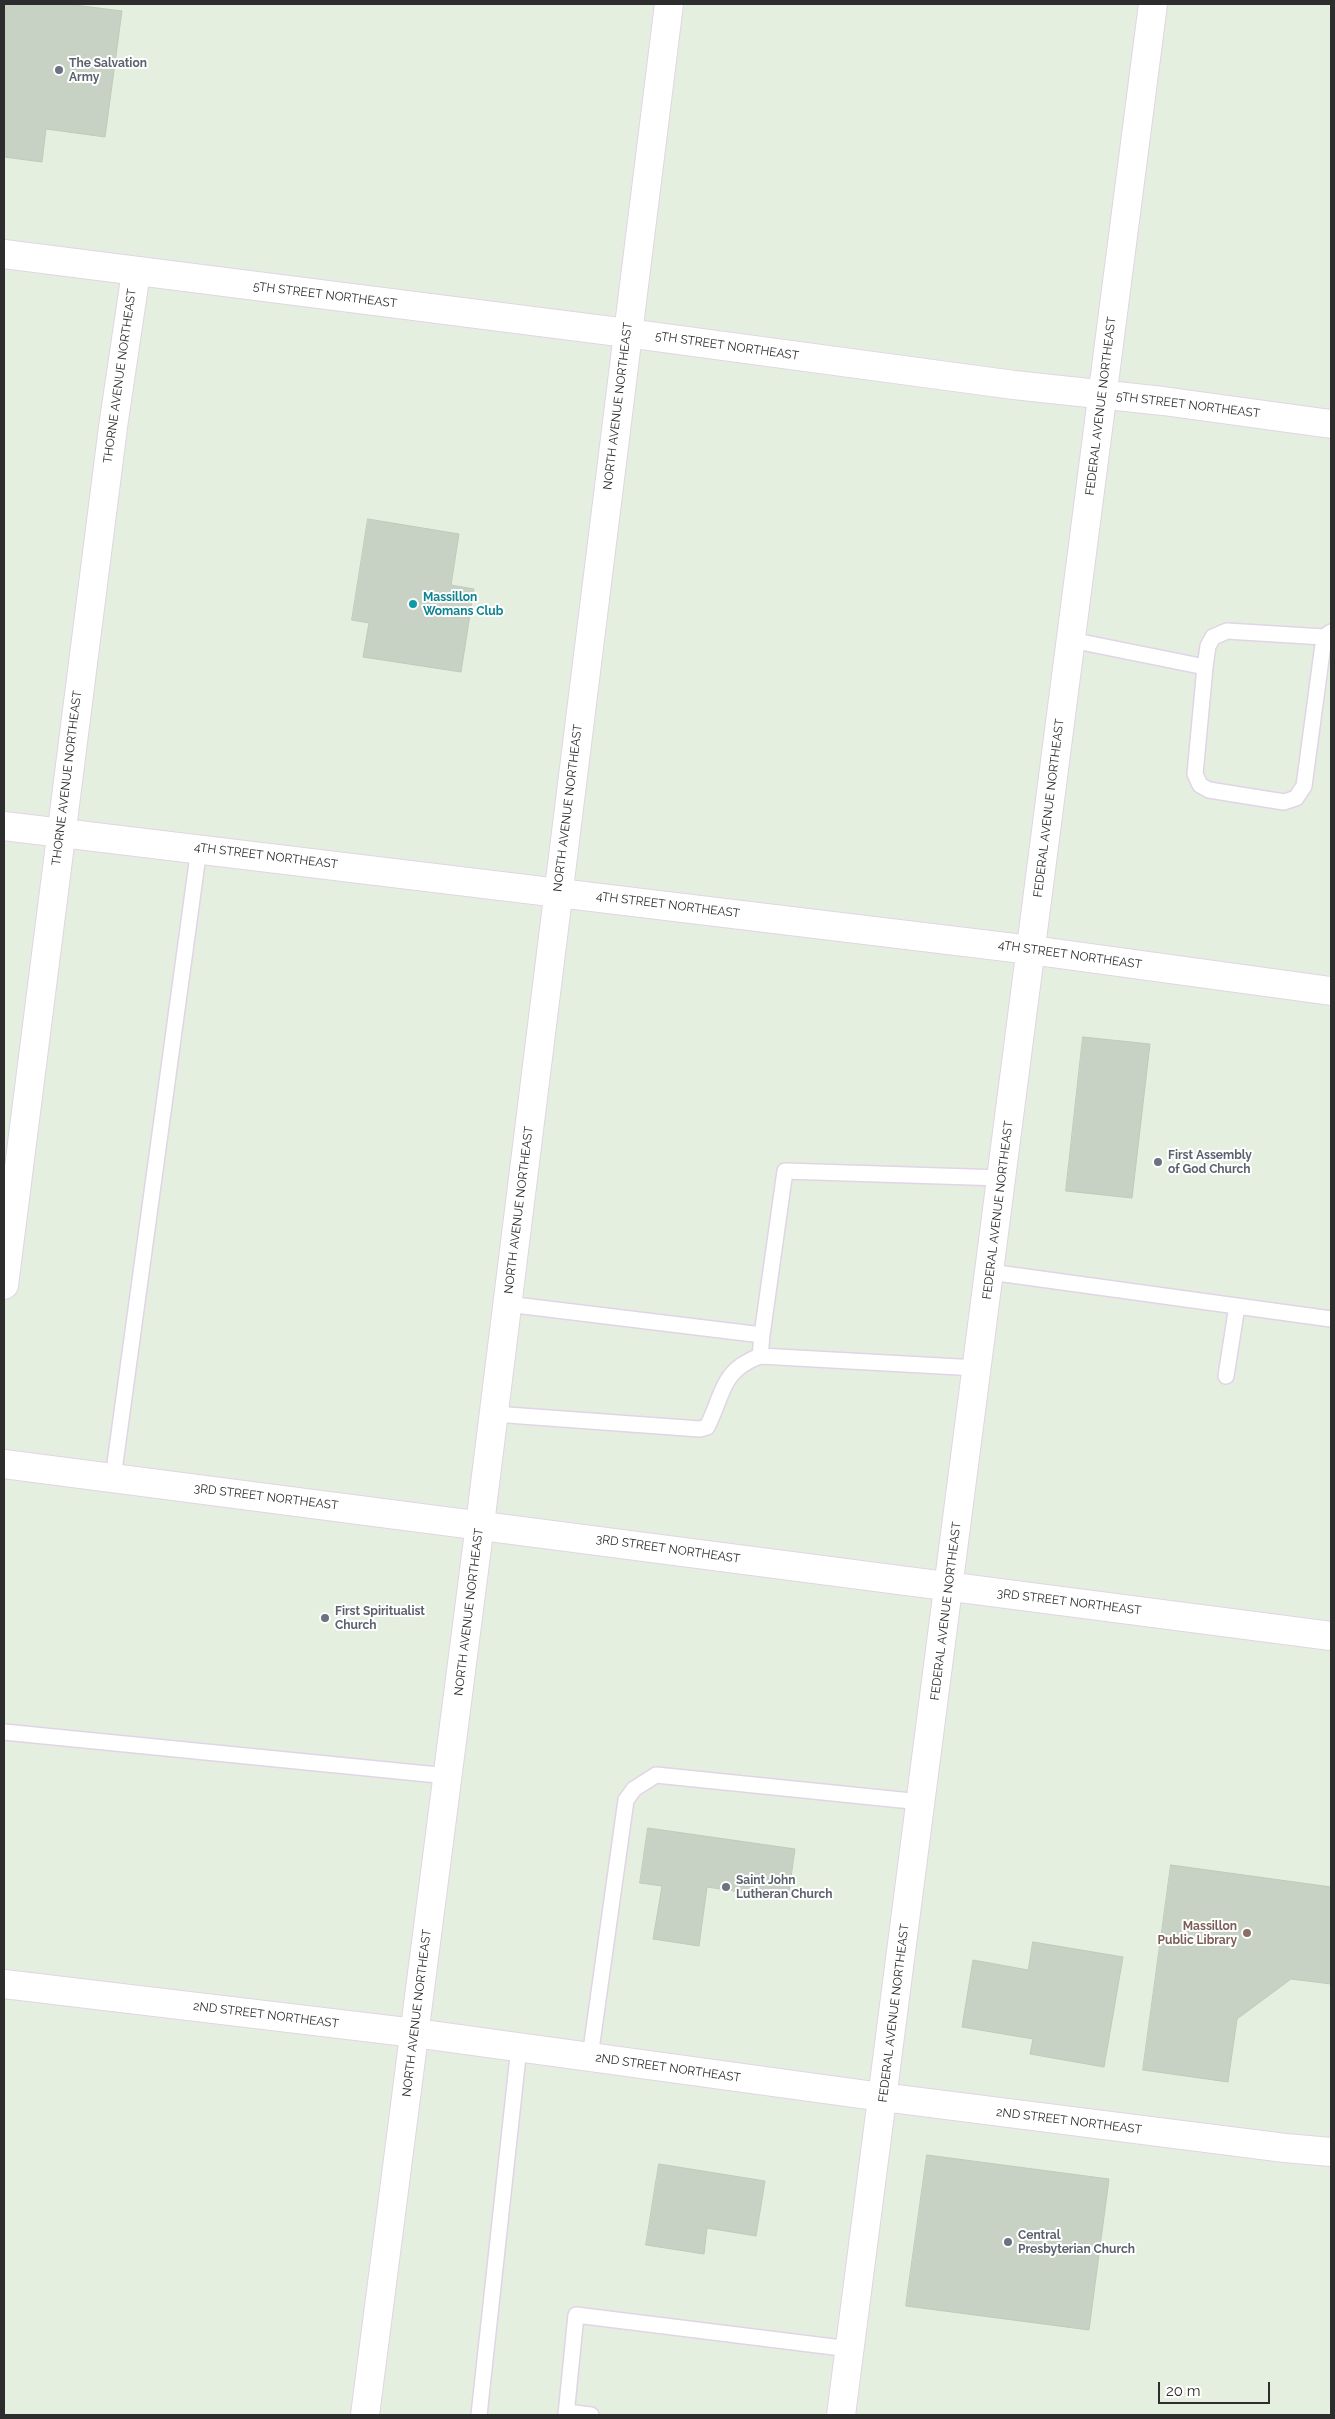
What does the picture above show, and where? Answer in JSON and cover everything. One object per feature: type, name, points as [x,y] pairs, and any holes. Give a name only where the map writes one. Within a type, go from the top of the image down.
[{"type":"street","name":"NORTH AVENUE NORTHEAST","points":[[365,2415],[494,1414],[669,4]]},
{"type":"street","name":"FEDERAL AVENUE NORTHEAST","points":[[841,2415],[1153,4]]},
{"type":"street","name":"5TH STREET NORTHEAST","points":[[4,254],[627,333],[1014,385],[1103,394],[1331,424]]},
{"type":"street","name":"THORNE AVENUE NORTHEAST","points":[[4,1285],[13,1142],[60,831],[113,427],[136,272]]},
{"type":"street","name":"4TH STREET NORTHEAST","points":[[4,826],[60,831],[1031,950],[1331,991]]},
{"type":"street","name":"3RD STREET NORTHEAST","points":[[4,1464],[480,1524],[1331,1636]]},
{"type":"street","name":"2ND STREET NORTHEAST","points":[[4,1984],[415,2033],[882,2097],[1266,2146],[1331,2152]]},
{"type":"lane","points":[[1227,632],[1327,635],[1304,786],[1296,798],[1284,802],[1209,790],[1200,785],[1195,774],[1205,667],[1208,646],[1213,637],[1227,632]]},
{"type":"lane","points":[[1071,640],[1205,667]]},
{"type":"lane","points":[[113,1478],[199,848]]},
{"type":"lane","points":[[760,1356],[784,1170],[1002,1178]]},
{"type":"lane","points":[[990,1272],[1331,1319]]},
{"type":"lane","points":[[507,1304],[762,1335]]},
{"type":"lane","points":[[1226,1376],[1237,1306]]},
{"type":"lane","points":[[494,1414],[700,1429],[706,1427],[719,1395],[733,1371],[744,1362],[760,1356],[977,1368]]},
{"type":"lane","points":[[4,1732],[448,1776]]},
{"type":"lane","points":[[590,2057],[626,1800],[634,1789],[656,1775],[921,1802]]},
{"type":"lane","points":[[479,2415],[519,2047]]},
{"type":"lane","points":[[591,2415],[566,2414],[576,2315],[850,2350]]},
{"type":"building","name":"The Salvation Army","points":[[4,4],[67,4],[122,11],[105,137],[46,129],[42,162],[4,157]]},
{"type":"building","name":"Massillon Womans Club","points":[[368,519],[459,534],[451,585],[474,589],[461,672],[363,657],[369,623],[352,620]]},
{"type":"building","points":[[1083,1037],[1150,1044],[1132,1198],[1066,1191]]},
{"type":"building","name":"Saint John Lutheran Church","points":[[648,1828],[795,1849],[788,1899],[707,1887],[699,1946],[653,1939],[662,1886],[640,1883]]},
{"type":"building","name":"Massillon Public Library","points":[[1171,1865],[1331,1887],[1331,1984],[1291,1979],[1237,2019],[1228,2082],[1143,2070]]},
{"type":"building","points":[[1033,1942],[1123,1957],[1104,2067],[1030,2054],[1033,2039],[962,2027],[973,1960],[1028,1970]]},
{"type":"building","name":"Central Presbyterian Church","points":[[927,2155],[1109,2179],[1089,2330],[906,2306]]},
{"type":"building","points":[[659,2164],[765,2181],[756,2236],[707,2228],[704,2254],[646,2245]]},
{"type":"place","name":"The Salvation Army","points":[[59,70]]},
{"type":"place","name":"Massillon Womans Club","points":[[413,604]]},
{"type":"place","name":"First Assembly of God Church","points":[[1158,1162]]},
{"type":"place","name":"First Spiritualist Church","points":[[325,1618]]},
{"type":"place","name":"Saint John Lutheran Church","points":[[726,1887]]},
{"type":"place","name":"Massillon Public Library","points":[[1247,1933]]},
{"type":"place","name":"Central Presbyterian Church","points":[[1008,2242]]}]
